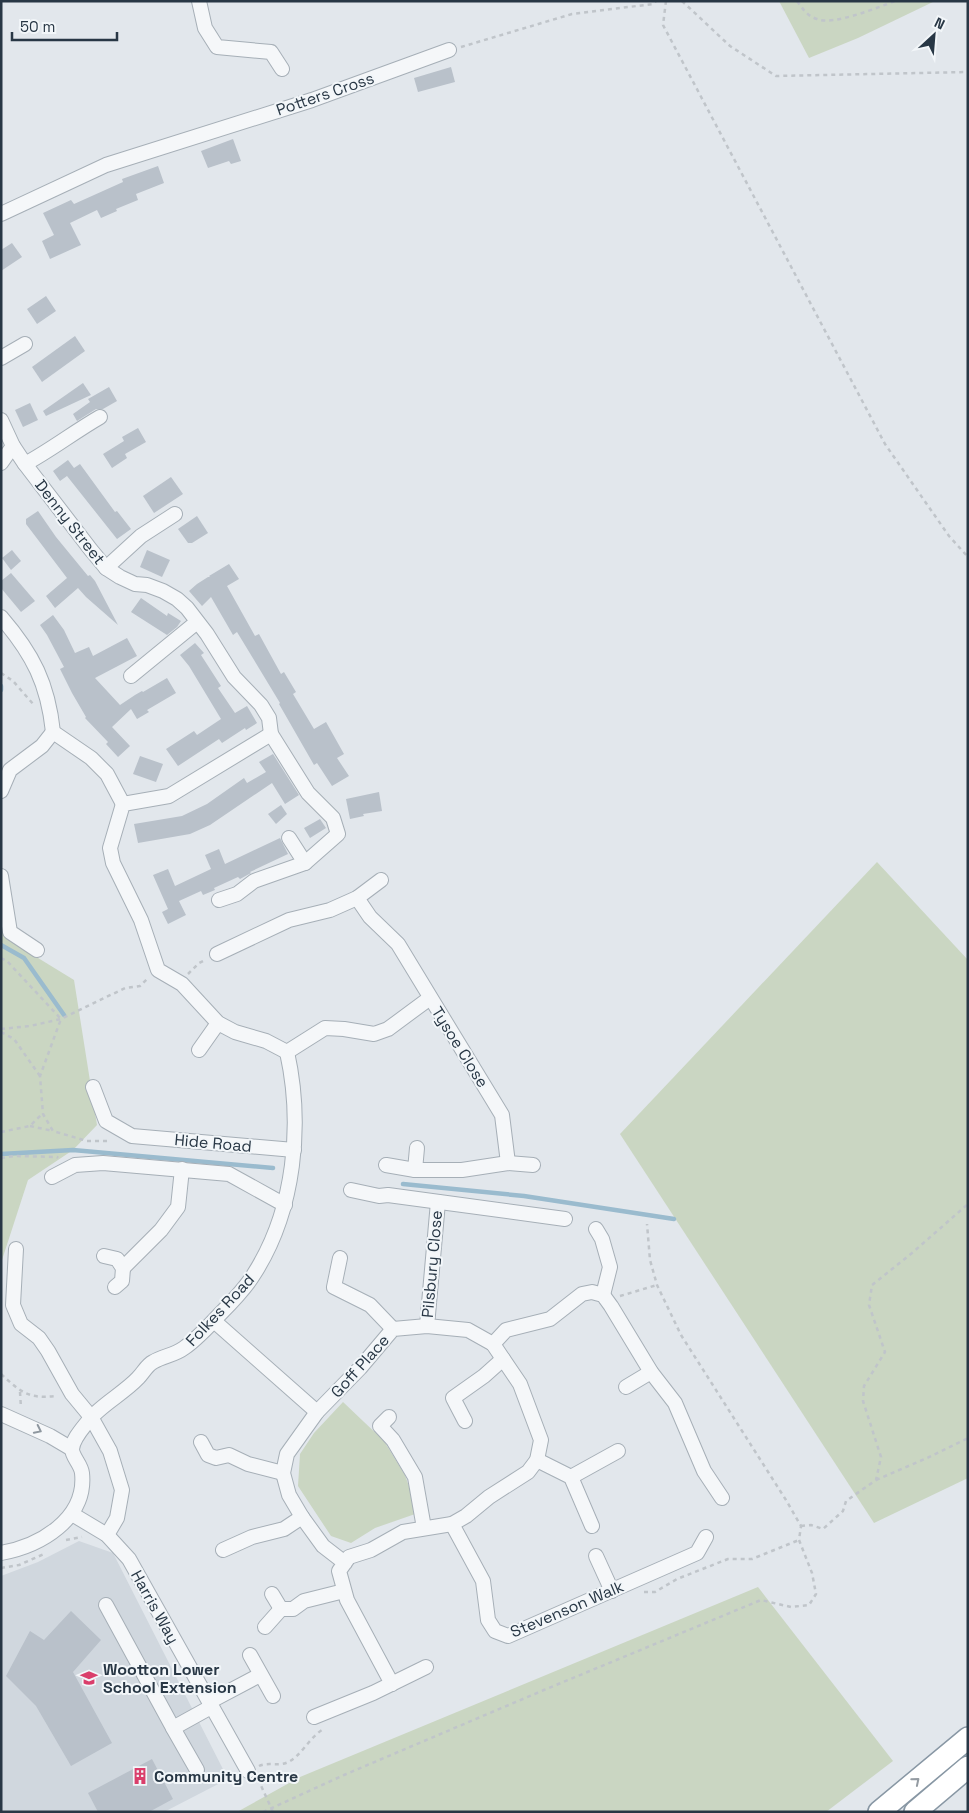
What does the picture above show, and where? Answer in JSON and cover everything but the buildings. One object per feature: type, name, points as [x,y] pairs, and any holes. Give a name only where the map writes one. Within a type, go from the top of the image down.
[{"type":"highway","points":[[878,1812],[968,1738]]},
{"type":"highway","points":[[915,1812],[968,1767]]},
{"type":"street","points":[[199,1],[204,28],[217,47],[270,52],[282,69]]},
{"type":"street","name":"Potters Cross","points":[[1,214],[106,165],[312,100],[449,50]]},
{"type":"street","points":[[1,358],[25,344]]},
{"type":"street","points":[[25,464],[100,417]]},
{"type":"street","name":"Denny Street","points":[[1,420],[13,446],[25,464],[106,568],[135,584],[148,585],[177,599],[187,608],[207,634],[234,677],[261,705],[269,718],[271,734],[308,793],[333,818],[338,834],[305,863]]},
{"type":"street","points":[[1,463],[13,446]]},
{"type":"street","points":[[106,568],[141,536],[175,514]]},
{"type":"street","points":[[1,617],[33,660],[50,705],[52,727],[42,746],[10,770],[1,791]]},
{"type":"street","points":[[131,676],[197,622]]},
{"type":"street","points":[[52,727],[91,758],[107,774],[123,804],[110,848],[114,863],[141,920],[158,970],[182,984],[218,1023],[235,1032],[266,1041],[287,1052]]},
{"type":"street","points":[[123,804],[169,796],[271,734]]},
{"type":"street","points":[[219,900],[237,894],[254,881],[305,863],[289,838]]},
{"type":"street","points":[[2,880],[10,932],[36,950]]},
{"type":"street","points":[[217,954],[289,920],[330,910],[357,898],[380,880]]},
{"type":"street","points":[[357,898],[370,917],[398,944],[430,998]]},
{"type":"street","name":"Tysoe Close","points":[[287,1052],[325,1028],[374,1034],[388,1029],[430,998],[502,1115],[508,1164]]},
{"type":"street","points":[[199,1050],[218,1023]]},
{"type":"street","name":"Folkes Road","points":[[72,1450],[77,1436],[91,1418],[123,1392],[152,1362],[176,1354],[184,1348],[214,1321],[254,1275],[278,1228],[285,1205],[294,1150],[293,1079],[287,1052]]},
{"type":"street","points":[[93,1087],[106,1121],[132,1136]]},
{"type":"street","name":"Hide Road","points":[[132,1136],[294,1150]]},
{"type":"street","points":[[415,1170],[417,1148]]},
{"type":"street","points":[[52,1176],[75,1165],[103,1163],[229,1174],[285,1205]]},
{"type":"street","points":[[386,1165],[415,1170],[462,1170],[508,1164],[532,1165]]},
{"type":"street","points":[[123,1268],[161,1230],[178,1207],[182,1169]]},
{"type":"street","name":"Pilsbury Close","points":[[351,1190],[379,1196],[388,1195],[565,1219]]},
{"type":"street","name":"Pilsbury Close","points":[[427,1326],[438,1202]]},
{"type":"street","points":[[596,1229],[602,1239],[610,1267],[604,1298]]},
{"type":"street","points":[[16,1249],[13,1305],[21,1324],[39,1338],[48,1350],[72,1394],[91,1418],[110,1451],[122,1490],[117,1518],[107,1535]]},
{"type":"street","points":[[104,1256],[117,1259],[123,1268],[122,1281],[115,1288]]},
{"type":"street","points":[[340,1258],[334,1287],[370,1305],[393,1329]]},
{"type":"street","points":[[392,1684],[347,1600],[339,1571],[349,1557],[371,1550],[403,1532],[452,1524],[528,1472],[537,1460],[541,1440],[520,1384],[493,1344],[506,1330],[550,1320],[582,1294],[592,1292],[604,1298],[651,1372],[675,1403],[704,1471],[722,1498]]},
{"type":"street","points":[[214,1321],[317,1412]]},
{"type":"street","name":"Goff Place","points":[[283,1473],[287,1454],[317,1412],[360,1368],[393,1329],[427,1326],[468,1330],[493,1344]]},
{"type":"street","points":[[465,1421],[453,1398],[484,1376],[502,1359]]},
{"type":"street","points":[[626,1387],[651,1372]]},
{"type":"street","points":[[1,1414],[45,1434],[72,1450],[80,1467],[82,1483],[72,1514],[65,1522],[27,1545],[1,1553]]},
{"type":"street","points":[[389,1417],[380,1426],[393,1440],[415,1477],[424,1528]]},
{"type":"street","points":[[201,1442],[208,1455],[216,1458],[229,1455],[248,1464],[283,1473],[289,1495],[302,1518],[324,1546],[345,1563]]},
{"type":"street","points":[[571,1477],[618,1451]]},
{"type":"street","points":[[537,1460],[571,1477],[592,1526]]},
{"type":"street","name":"Harris Way","points":[[72,1514],[107,1535],[129,1559],[248,1770]]},
{"type":"street","points":[[224,1550],[252,1537],[284,1529],[302,1518]]},
{"type":"street","name":"Stevenson Walk","points":[[452,1524],[484,1581],[488,1620],[495,1631],[508,1636],[697,1552],[706,1537]]},
{"type":"street","points":[[596,1556],[612,1591]]},
{"type":"street","points":[[265,1628],[281,1609],[292,1609],[304,1601],[344,1591]]},
{"type":"street","points":[[272,1594],[281,1609]]},
{"type":"street","points":[[106,1605],[198,1770]]},
{"type":"street","points":[[250,1655],[273,1696]]},
{"type":"street","points":[[314,1717],[373,1693],[426,1667]]},
{"type":"street","points":[[173,1728],[260,1675]]},
{"type":"path","points":[[449,50],[572,14],[653,4],[656,1]]},
{"type":"path","points":[[666,1],[663,25],[885,444],[949,536],[968,557]]},
{"type":"path","points":[[682,1],[730,46],[776,76],[968,72]]},
{"type":"path","points":[[797,1],[806,14],[819,20],[834,20],[867,12],[895,1]]},
{"type":"path","points":[[1,672],[12,681],[52,727]]},
{"type":"path","points":[[182,984],[188,973],[199,963],[217,954]]},
{"type":"path","points":[[1,958],[61,1020]]},
{"type":"path","points":[[1,1030],[61,1020],[125,988],[140,986],[158,970]]},
{"type":"path","points":[[53,1131],[42,1114],[40,1076],[61,1020]]},
{"type":"path","points":[[1,1030],[14,1039],[40,1076]]},
{"type":"path","points":[[30,1126],[42,1114]]},
{"type":"path","points":[[1,1132],[30,1126],[87,1141],[119,1141],[132,1136]]},
{"type":"path","points":[[1,1158],[14,1156],[57,1157],[60,1164],[75,1165]]},
{"type":"path","points":[[876,1480],[882,1457],[863,1401],[864,1386],[885,1352],[869,1305],[872,1285],[968,1204]]},
{"type":"path","points":[[263,1812],[272,1810],[344,1775],[761,1600],[791,1607],[809,1605],[816,1594],[812,1574],[799,1540],[801,1526],[681,1335],[657,1285],[650,1260],[647,1224]]},
{"type":"path","points":[[604,1298],[657,1285]]},
{"type":"path","points":[[1,1374],[20,1392],[39,1398],[72,1394]]},
{"type":"path","points":[[801,1526],[811,1525],[823,1528],[843,1511],[846,1501],[876,1480],[968,1438]]},
{"type":"path","points":[[61,1543],[68,1539],[84,1537]]},
{"type":"path","points":[[636,1580],[644,1593],[655,1592],[677,1580],[728,1559],[752,1559],[799,1540]]},
{"type":"path","points":[[1,1568],[19,1566],[46,1553]]},
{"type":"path","points":[[272,1810],[257,1777],[263,1774],[258,1766],[286,1763],[294,1758],[315,1734],[326,1727]]},
{"type":"shaded area","name":"Wootton Lower School Extension","points":[[79,1541],[113,1553],[228,1779],[164,1812],[1,1812],[1,1576],[38,1562]]},
{"type":"green space","points":[[779,1],[935,1],[858,38],[809,58]]},
{"type":"green space","points":[[877,862],[968,960],[968,1478],[874,1523],[620,1134]]},
{"type":"green space","points":[[1,925],[7,939],[74,980],[97,1125],[73,1150],[28,1180],[1,1263]]},
{"type":"green space","points":[[343,1402],[384,1441],[405,1475],[418,1513],[375,1528],[351,1543],[331,1536],[298,1486],[300,1454],[314,1433]]},
{"type":"green space","points":[[758,1587],[893,1761],[826,1812],[237,1812],[300,1777]]},
{"type":"waterway","points":[[1,945],[24,958],[64,1015]]},
{"type":"waterway","points":[[1,1154],[73,1150],[273,1168]]},
{"type":"waterway","points":[[403,1184],[524,1196],[674,1219]]},
{"type":"place","name":"Wootton Lower School Extension","points":[[89,1678]]},
{"type":"place","name":"Community Centre","points":[[140,1776]]}]
